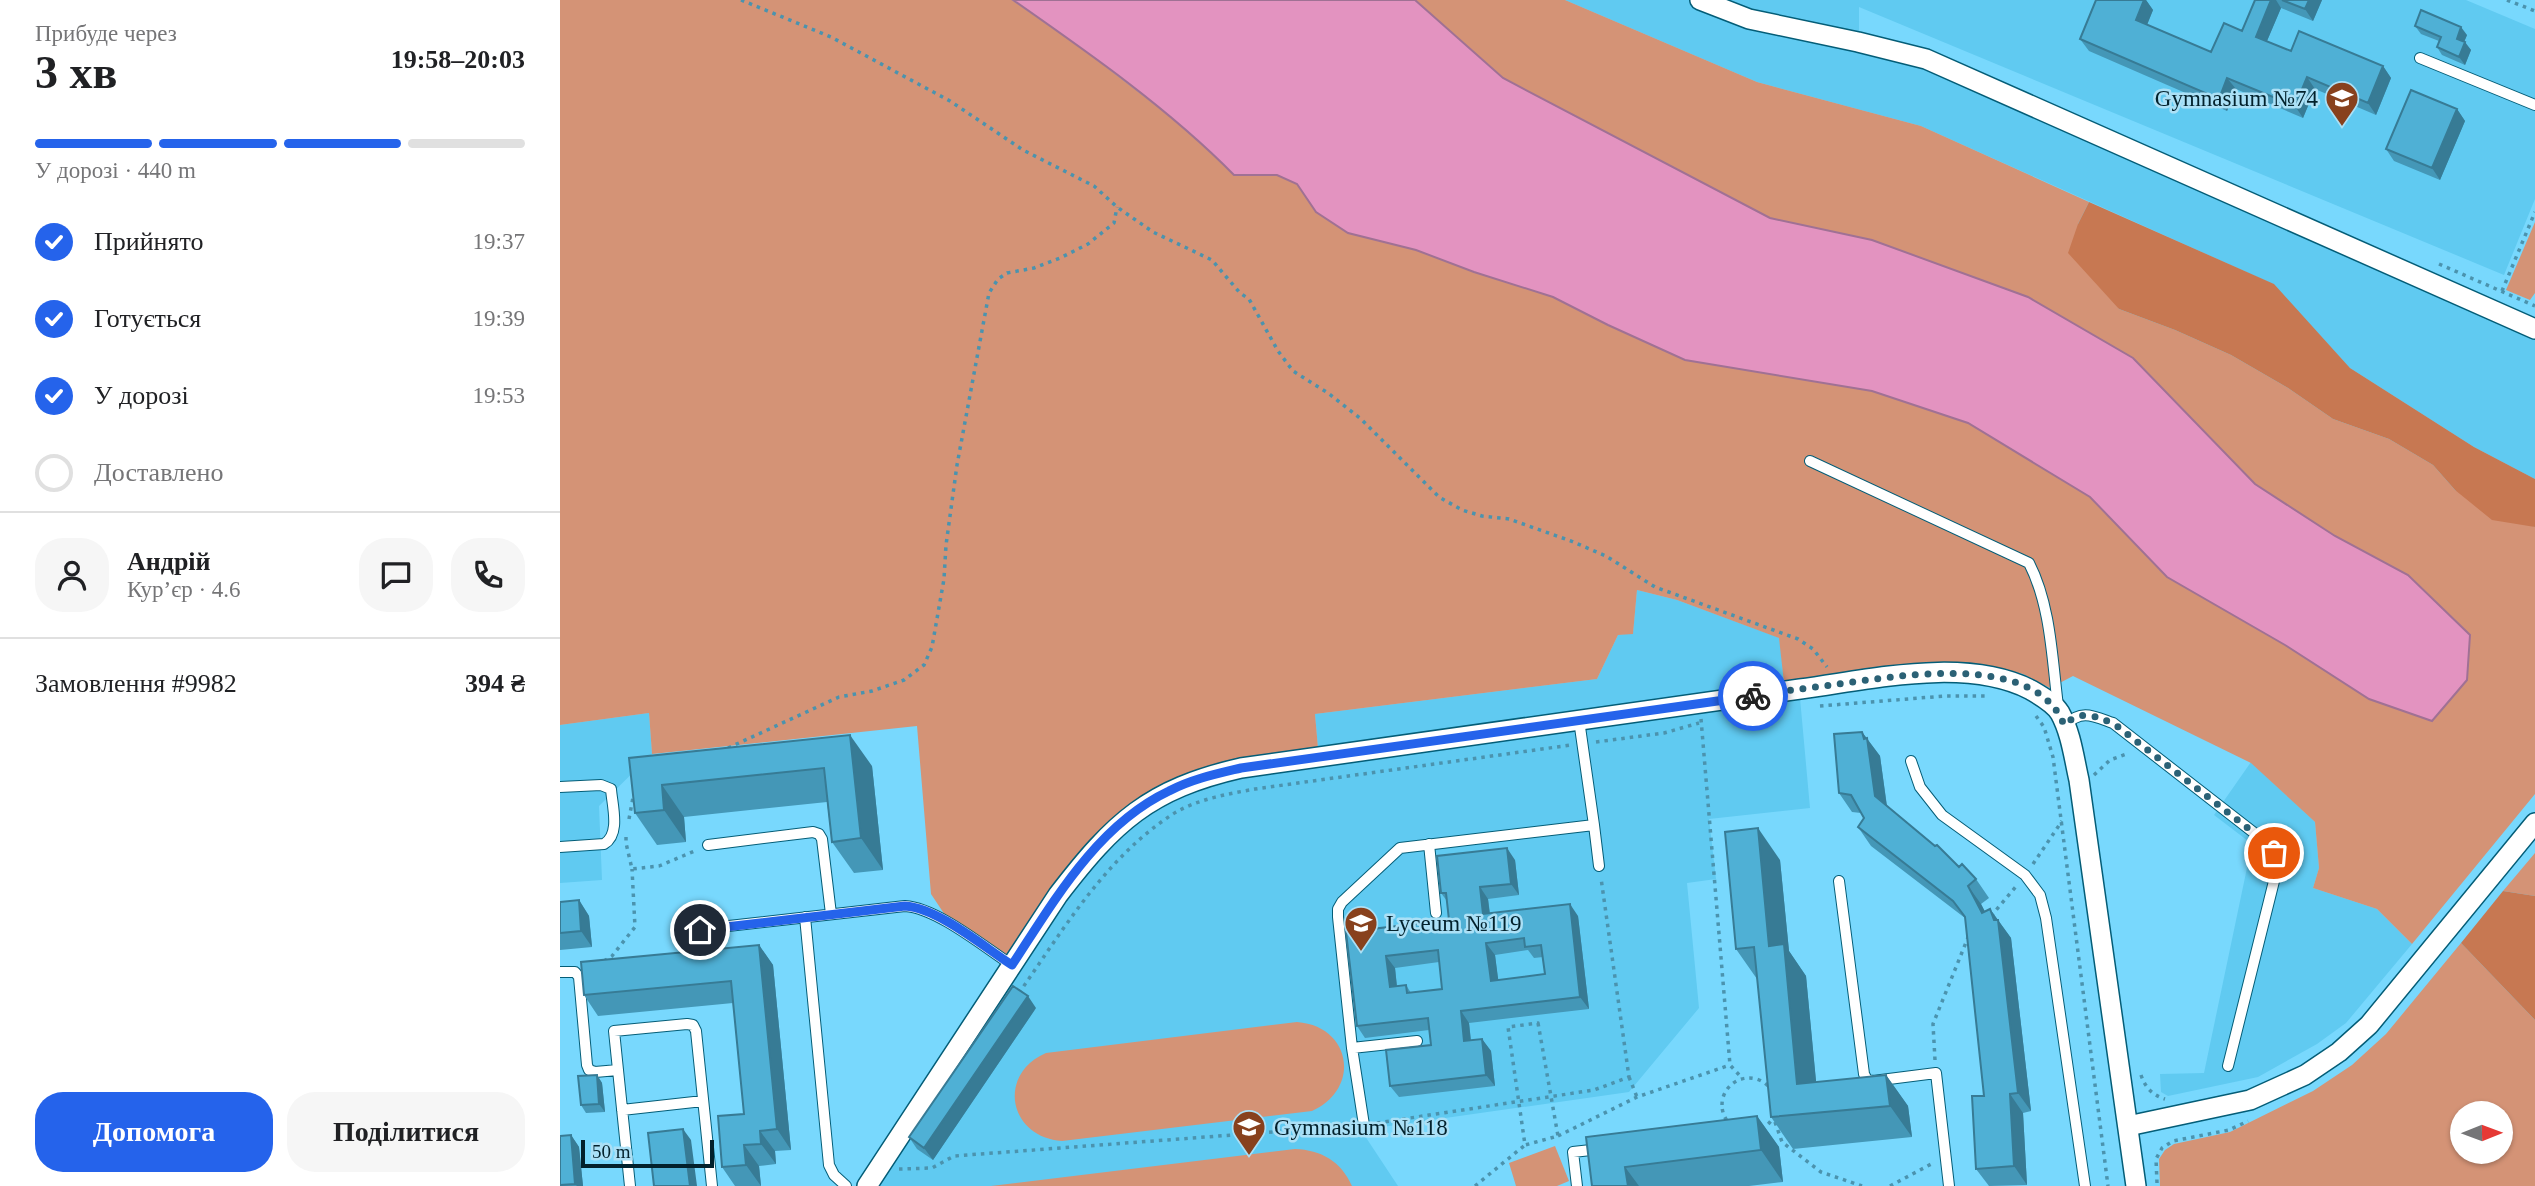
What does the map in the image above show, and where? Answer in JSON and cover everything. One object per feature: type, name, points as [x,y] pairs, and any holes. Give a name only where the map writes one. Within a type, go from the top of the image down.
[{"type":"street","points":[[1700,0],[1749,19],[1926,59],[2535,327]]},
{"type":"street","points":[[867,1186],[1058,895],[1114,828],[1167,791],[1202,777],[1241,768],[1579,720],[1700,713],[1836,685],[1947,673],[1983,675],[2021,685],[2043,697],[2062,719],[2071,743],[2079,780],[2136,1186]]},
{"type":"street","points":[[2129,1126],[2250,1100],[2305,1074],[2339,1052],[2369,1025],[2535,823]]},
{"type":"lane","points":[[2420,58],[2535,105]]},
{"type":"lane","points":[[1810,461],[2029,564],[2037,579],[2044,604],[2062,719],[2089,715],[2113,723],[2262,839],[2274,853],[2277,869],[2228,1066]]},
{"type":"lane","points":[[1579,720],[1599,866]]},
{"type":"lane","points":[[1911,761],[1920,787],[1942,815],[2025,874],[2040,895],[2046,918],[2085,1186]]},
{"type":"lane","points":[[560,787],[601,785],[611,789],[614,819],[613,834],[609,842],[560,847]]},
{"type":"lane","points":[[1364,1125],[1352,1048],[1338,909],[1342,902],[1400,848],[1594,825]]},
{"type":"lane","points":[[708,845],[813,832],[819,834],[822,839],[831,914]]},
{"type":"lane","points":[[1429,844],[1436,913]]},
{"type":"lane","points":[[1839,881],[1864,1074],[1867,1080],[1872,1081],[1936,1073],[1949,1186]]},
{"type":"lane","points":[[684,932],[917,906],[1012,965]]},
{"type":"lane","points":[[805,917],[829,1165],[834,1175],[846,1186]]},
{"type":"lane","points":[[560,972],[575,972],[579,977],[589,1070],[618,1070]]},
{"type":"lane","points":[[630,1186],[614,1031],[687,1024],[693,1026],[696,1031],[712,1186]]},
{"type":"lane","points":[[1352,1048],[1417,1041]]},
{"type":"lane","points":[[622,1110],[703,1101]]},
{"type":"lane","points":[[1577,1186],[1573,1152],[1612,1148]]},
{"type":"path","points":[[741,0],[831,37],[950,101],[1023,150],[1094,186],[1153,232],[1212,260],[1240,293],[1249,299],[1278,351],[1293,371],[1328,393],[1361,419],[1440,497],[1462,510],[1482,516],[1509,519],[1571,541],[1606,555],[1656,587],[1798,639],[1824,660],[1836,685]]},
{"type":"path","points":[[2507,0],[2535,11]]},
{"type":"path","points":[[718,751],[839,697],[872,691],[904,680],[924,665],[932,647],[944,579],[957,465],[989,293],[1007,273],[1034,268],[1088,244],[1114,223],[1117,206]]},
{"type":"path","points":[[2494,311],[2535,212]]},
{"type":"path","points":[[2502,291],[2535,306]]},
{"type":"path","points":[[1816,707],[1945,696],[1986,696],[1997,699]]},
{"type":"path","points":[[2033,712],[2044,727],[2053,757],[2108,1186]]},
{"type":"path","points":[[1700,713],[1714,721]]},
{"type":"path","points":[[1012,1003],[1098,883],[1129,849],[1174,813],[1215,797],[1255,789],[1664,733],[1700,713]]},
{"type":"path","points":[[1700,713],[1730,1065],[1742,1078]]},
{"type":"path","points":[[628,826],[637,785]]},
{"type":"path","points":[[579,977],[612,956],[635,927],[632,869],[625,843],[627,834]]},
{"type":"path","points":[[632,869],[659,866],[708,845]]},
{"type":"path","points":[[1988,919],[2025,874]]},
{"type":"path","points":[[1936,1073],[1933,1024],[1972,927]]},
{"type":"path","points":[[1525,1145],[1508,1027],[1538,1023],[1558,1136]]},
{"type":"path","points":[[1475,1186],[1525,1145],[1558,1136],[1637,1097],[1730,1065]]},
{"type":"path","points":[[2141,1075],[2145,1086],[2157,1097],[2169,1100]]},
{"type":"path","points":[[1629,1077],[1637,1097]]},
{"type":"path","points":[[1774,1117],[1761,1130],[1752,1132],[1735,1128],[1728,1122],[1721,1105],[1723,1096],[1734,1082],[1742,1078],[1760,1079],[1768,1084],[1776,1100],[1774,1117],[1782,1142],[1821,1172],[1861,1186]]},
{"type":"path","points":[[899,1169],[932,1168],[954,1156]]},
{"type":"path","points":[[1890,1186],[1946,1156]]},
{"type":"path","points":[[893,1178],[904,1161]]},
{"type":"shaded area","points":[[560,0],[1012,0],[1084,50],[1198,138],[1234,175],[1277,175],[1297,184],[1316,212],[1474,272],[1553,297],[1685,360],[1872,391],[1968,423],[2090,497],[2167,577],[2285,645],[2369,699],[2429,597],[2407,575],[2335,536],[2255,484],[2133,358],[2028,297],[1872,240],[1770,218],[1503,78],[1415,0],[1565,0],[1757,82],[1921,126],[2089,202],[2078,224],[2119,309],[2231,355],[2288,388],[2333,419],[2389,439],[2433,465],[2455,490],[2535,527],[2535,794],[2412,944],[2377,909],[2313,888],[2319,868],[2315,822],[2251,763],[2073,676],[2050,688],[2023,674],[1985,665],[1949,664],[1784,683],[1779,638],[1677,600],[1637,590],[1633,634],[1618,635],[1597,679],[1315,714],[1318,748],[1246,759],[1202,770],[1136,801],[1008,956],[945,915],[931,894],[917,726],[652,754],[649,713],[560,725]]},
{"type":"shaded area","points":[[1013,0],[1415,0],[1503,78],[1770,218],[1872,240],[2028,297],[2133,358],[2255,484],[2335,536],[2408,575],[2470,635],[2467,680],[2432,721],[2369,699],[2285,645],[2167,577],[2090,497],[1968,423],[1872,391],[1685,360],[1553,297],[1416,250],[1348,233],[1316,212],[1297,184],[1277,175],[1234,175],[1156,105]]},
{"type":"shaded area","points":[[1565,0],[2466,0],[2535,29],[2535,199],[2504,275],[1859,7],[1859,42],[1926,59],[2535,329],[2535,479],[2474,447],[2350,368],[2273,284],[1921,126],[1757,82]]},
{"type":"shaded area","points":[[2089,202],[2274,284],[2350,368],[2474,447],[2535,479],[2535,527],[2492,520],[2455,490],[2433,465],[2389,439],[2333,419],[2288,388],[2231,355],[2119,309],[2068,253]]},
{"type":"shaded area","points":[[2535,222],[2535,293],[2530,300],[2506,290]]},
{"type":"shaded area","points":[[1637,590],[1677,600],[1780,638],[1784,683],[1318,748],[1315,714],[1597,679],[1618,635],[1633,633]]},
{"type":"shaded area","name":"Lyceum №119","points":[[1800,698],[1810,808],[1709,819],[1716,879],[1687,883],[1699,1008],[1629,1092],[1361,1130],[1398,1186],[875,1186],[1065,901],[1090,869],[1122,836],[1170,799],[1242,775]]},
{"type":"shaded area","points":[[649,713],[652,754],[599,806],[602,880],[560,883],[560,725]]},
{"type":"shaded area","points":[[2251,762],[2315,822],[2319,868],[2313,888],[2377,909],[2412,944],[2346,1023],[2317,1044],[2258,1077],[2168,1096],[2161,1092],[2160,1074],[2204,1073],[2252,844],[2214,815]]},
{"type":"shaded area","points":[[2535,853],[2535,896],[2503,891]]},
{"type":"shaded area","points":[[2503,891],[2535,896],[2535,1020],[2461,943]]},
{"type":"shaded area","points":[[2461,943],[2535,1020],[2535,1186],[2160,1186],[2159,1159],[2165,1150],[2174,1144],[2230,1132],[2313,1091],[2352,1065],[2386,1034]]},
{"type":"shaded area","points":[[1297,1022],[1315,1026],[1329,1034],[1339,1046],[1344,1059],[1338,1088],[1328,1101],[1312,1111],[1062,1141],[1044,1137],[1030,1129],[1020,1117],[1015,1103],[1015,1089],[1020,1075],[1030,1063],[1046,1053]]},
{"type":"shaded area","points":[[1555,1146],[1569,1181],[1557,1186],[1516,1186],[1509,1163]]},
{"type":"shaded area","points":[[1295,1149],[1329,1158],[1342,1170],[1352,1186],[991,1186]]},
{"type":"building","points":[[2096,0],[2144,0],[2136,20],[2211,52],[2224,23],[2242,31],[2255,0],[2271,0],[2256,37],[2291,51],[2299,31],[2383,66],[2368,103],[2307,77],[2295,106],[2227,78],[2219,99],[2080,39]]},
{"type":"building","points":[[2282,0],[2309,0],[2305,9]]},
{"type":"building","points":[[2421,10],[2461,27],[2457,39],[2465,42],[2459,57],[2437,47],[2441,37],[2415,26]]},
{"type":"building","points":[[2411,90],[2457,109],[2432,168],[2386,149]]},
{"type":"building","points":[[1862,732],[1864,739],[1867,738],[1875,796],[1937,845],[1959,867],[1962,864],[1976,879],[1968,886],[1982,913],[1990,909],[1994,920],[1998,920],[2018,1093],[2010,1094],[2014,1166],[1976,1169],[1972,1096],[1984,1096],[1965,917],[1953,901],[1858,827],[1864,818],[1851,795],[1839,793],[1834,734]]},
{"type":"building","points":[[850,735],[861,838],[832,842],[824,768],[662,785],[664,810],[635,813],[629,758]]},
{"type":"building","points":[[1758,828],[1769,946],[1784,944],[1797,1084],[1886,1075],[1890,1106],[1771,1117],[1754,947],[1736,949],[1725,832]]},
{"type":"building","points":[[1507,848],[1511,884],[1480,887],[1483,914],[1570,904],[1580,997],[1461,1011],[1464,1041],[1482,1039],[1486,1075],[1390,1086],[1386,1050],[1431,1045],[1428,1018],[1357,1026],[1346,932],[1449,920],[1446,893],[1441,893],[1437,856]],"holes":[[[1524,938],[1525,947],[1541,945],[1545,974],[1491,981],[1486,943]],[[1438,950],[1442,989],[1407,993],[1406,985],[1390,987],[1386,956]]]},
{"type":"building","points":[[579,900],[581,931],[560,933],[560,902]]},
{"type":"building","points":[[759,945],[777,1129],[760,1131],[761,1144],[744,1145],[746,1165],[722,1167],[718,1116],[744,1114],[731,981],[584,995],[581,962]]},
{"type":"building","points":[[1013,986],[1028,996],[924,1148],[909,1137]]},
{"type":"building","points":[[597,1075],[599,1104],[581,1105],[578,1076]]},
{"type":"building","points":[[1757,1116],[1761,1150],[1625,1167],[1628,1186],[1592,1186],[1586,1137]]},
{"type":"building","points":[[683,1129],[690,1186],[654,1186],[648,1133]]},
{"type":"building","points":[[571,1135],[575,1184],[560,1185],[560,1136]]},
{"type":"way so far","points":[[1753,696],[1892,677],[1947,673],[1983,675],[2021,685],[2043,697],[2059,712],[2064,725],[2073,717],[2089,715],[2113,723],[2262,839],[2274,853]]},
{"type":"place","name":"Gymnasium №74","points":[[2342,128]]},
{"type":"place","name":"Lyceum №119","points":[[1361,953]]},
{"type":"place","name":"Gymnasium №118","points":[[1249,1157]]},
{"type":"route","points":[[700,930],[917,906],[1012,965],[1058,895],[1114,828],[1167,791],[1202,777],[1241,768],[1753,696]]}]
